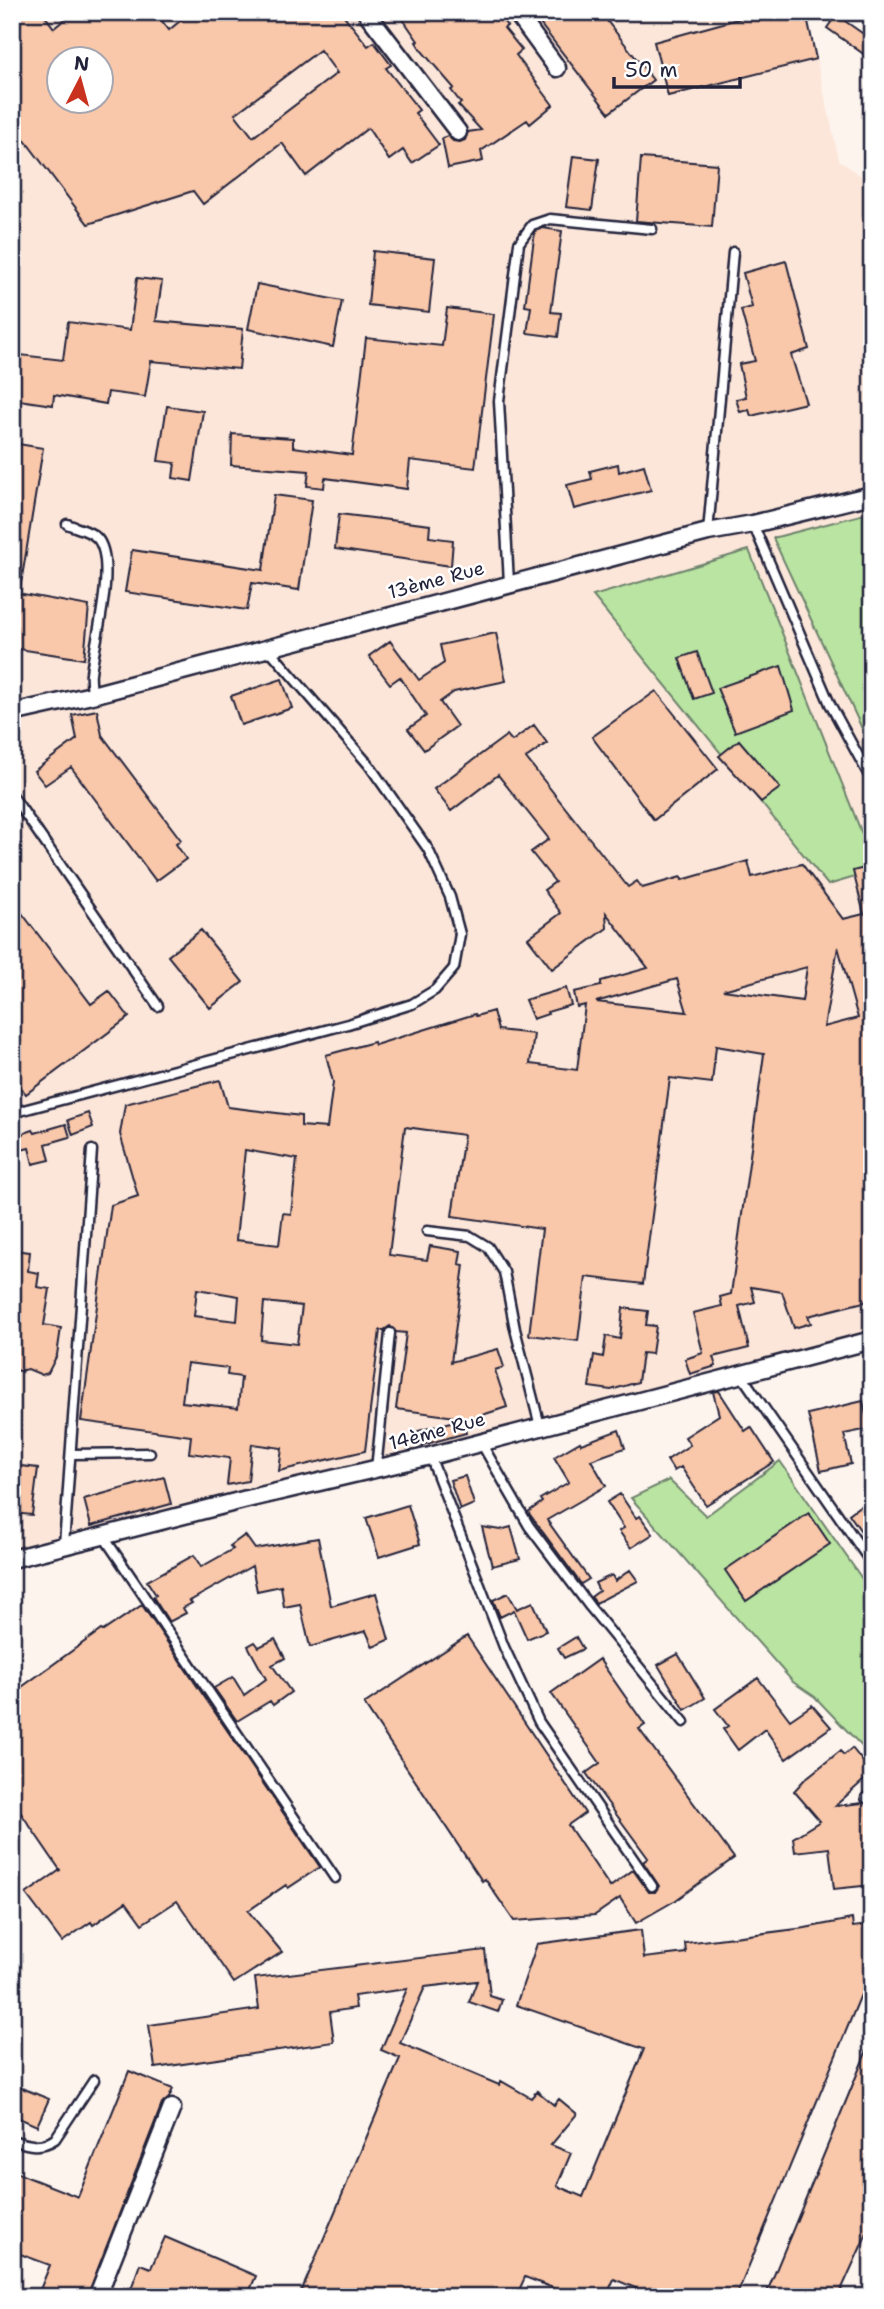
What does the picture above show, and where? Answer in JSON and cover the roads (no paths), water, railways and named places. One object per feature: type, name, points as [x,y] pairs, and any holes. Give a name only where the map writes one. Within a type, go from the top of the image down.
[{"type":"street","points":[[366,12],[458,132]]},
{"type":"street","points":[[516,12],[557,68]]},
{"type":"street","name":"13ème Rue","points":[[12,713],[92,695],[708,532],[872,495]]},
{"type":"street","name":"14ème Rue","points":[[12,1559],[430,1456],[872,1340]]},
{"type":"street","points":[[97,2297],[172,2108]]},
{"type":"lane","points":[[509,583],[499,401],[519,243],[532,225],[550,219],[652,229]]},
{"type":"lane","points":[[708,532],[733,252]]},
{"type":"lane","points":[[67,524],[96,537],[102,549],[103,604],[91,673],[92,695]]},
{"type":"lane","points":[[753,524],[830,704],[872,781]]},
{"type":"lane","points":[[12,1113],[348,1024],[412,1004],[435,990],[454,968],[460,934],[450,897],[428,849],[369,765],[267,647]]},
{"type":"lane","points":[[12,795],[158,1006]]},
{"type":"lane","points":[[64,1545],[92,1150]]},
{"type":"lane","points":[[427,1231],[470,1236],[488,1247],[505,1272],[515,1329],[540,1426]]},
{"type":"lane","points":[[376,1469],[390,1333]]},
{"type":"lane","points":[[742,1376],[872,1564]]},
{"type":"lane","points":[[480,1441],[528,1526],[684,1722]]},
{"type":"lane","points":[[71,1454],[150,1453]]},
{"type":"lane","points":[[430,1456],[504,1647],[539,1722],[652,1886]]},
{"type":"lane","points":[[104,1537],[335,1878]]},
{"type":"lane","points":[[12,2140],[30,2146],[45,2146],[55,2139],[94,2080]]}]
